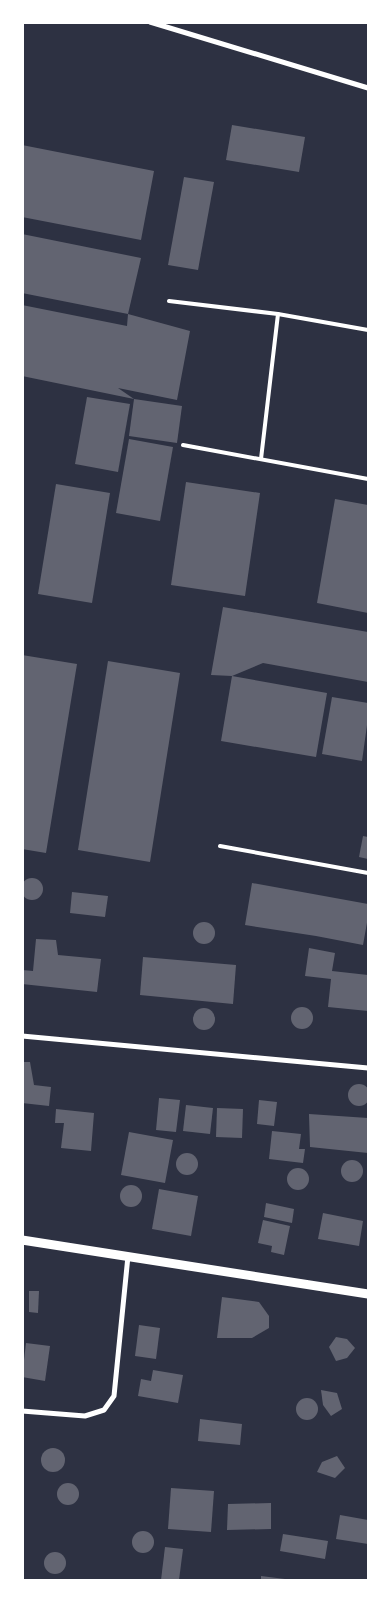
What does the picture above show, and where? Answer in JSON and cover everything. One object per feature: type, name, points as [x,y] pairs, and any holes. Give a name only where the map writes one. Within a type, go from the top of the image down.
[{"type":"street","points":[[150,22],[368,88]]},
{"type":"street","points":[[22,1036],[368,1068]]},
{"type":"street","points":[[22,1240],[368,1294]]},
{"type":"street","points":[[22,1411],[85,1416],[104,1410],[114,1396],[128,1256]]},
{"type":"lane","points":[[169,301],[278,314],[368,330]]},
{"type":"lane","points":[[261,459],[278,314]]},
{"type":"lane","points":[[183,445],[368,478]]},
{"type":"lane","points":[[220,846],[368,873]]},
{"type":"building","points":[[232,125],[305,137],[299,172],[226,160]]},
{"type":"building","points":[[22,145],[154,171],[141,240],[22,217]]},
{"type":"building","points":[[184,177],[214,182],[198,270],[168,265]]},
{"type":"building","points":[[22,234],[141,258],[128,314],[22,293]]},
{"type":"building","points":[[22,305],[127,326],[128,314],[190,331],[177,400],[118,388],[134,399],[22,376]]},
{"type":"building","points":[[87,397],[130,404],[118,472],[75,464]]},
{"type":"building","points":[[134,399],[182,406],[177,443],[129,436]]},
{"type":"building","points":[[129,439],[173,447],[160,521],[116,513]]},
{"type":"building","points":[[186,482],[260,493],[245,596],[171,585]]},
{"type":"building","points":[[56,484],[110,493],[92,603],[38,594]]},
{"type":"building","points":[[335,499],[368,505],[368,613],[317,603]]},
{"type":"building","points":[[223,607],[368,632],[368,682],[263,663],[232,676],[211,675]]},
{"type":"building","points":[[22,655],[77,664],[46,853],[22,849]]},
{"type":"building","points":[[108,661],[180,673],[150,862],[78,850]]},
{"type":"building","points":[[232,676],[327,693],[316,757],[221,741]]},
{"type":"building","points":[[332,697],[368,703],[368,718],[362,761],[322,754]]},
{"type":"building","points":[[363,836],[368,837],[368,859],[359,857]]},
{"type":"building","points":[[32,878],[40,881],[43,889],[40,897],[32,900],[24,897],[21,889],[24,881]]},
{"type":"building","points":[[252,883],[368,904],[368,917],[363,945],[245,925]]},
{"type":"building","points":[[72,892],[108,896],[105,917],[70,913]]},
{"type":"building","points":[[200,922],[208,922],[215,929],[215,937],[208,944],[200,944],[193,937],[193,929]]},
{"type":"building","points":[[36,939],[56,940],[58,955],[101,959],[97,992],[22,984],[22,970],[33,971]]},
{"type":"building","points":[[309,948],[335,953],[332,971],[368,975],[368,1011],[328,1007],[331,979],[305,976]]},
{"type":"building","points":[[143,957],[236,965],[233,1004],[140,995]]},
{"type":"building","points":[[298,1007],[306,1007],[313,1014],[313,1022],[306,1029],[298,1029],[291,1022],[291,1014]]},
{"type":"building","points":[[200,1008],[208,1008],[215,1015],[215,1023],[208,1030],[200,1030],[193,1023],[193,1015]]},
{"type":"building","points":[[22,1062],[30,1062],[34,1085],[51,1087],[49,1106],[22,1103]]},
{"type":"building","points":[[359,1084],[367,1087],[370,1095],[367,1103],[359,1106],[351,1103],[348,1095],[351,1087]]},
{"type":"building","points":[[159,1098],[180,1100],[176,1132],[156,1130]]},
{"type":"building","points":[[259,1100],[277,1102],[274,1126],[257,1124]]},
{"type":"building","points":[[186,1105],[213,1108],[210,1134],[183,1131]]},
{"type":"building","points":[[217,1108],[243,1109],[242,1138],[216,1137]]},
{"type":"building","points":[[56,1109],[94,1113],[91,1151],[61,1148],[64,1123],[55,1123]]},
{"type":"building","points":[[309,1114],[368,1118],[368,1153],[310,1147]]},
{"type":"building","points":[[272,1131],[301,1134],[299,1149],[305,1149],[303,1163],[269,1159]]},
{"type":"building","points":[[129,1132],[173,1140],[165,1183],[121,1175]]},
{"type":"building","points":[[183,1153],[191,1153],[198,1160],[198,1168],[191,1175],[183,1175],[176,1168],[176,1160]]},
{"type":"building","points":[[348,1160],[356,1160],[363,1167],[363,1175],[356,1182],[348,1182],[341,1175],[341,1167]]},
{"type":"building","points":[[294,1168],[302,1168],[309,1175],[309,1183],[302,1190],[294,1190],[287,1183],[287,1175]]},
{"type":"building","points":[[127,1185],[135,1185],[142,1192],[142,1200],[135,1207],[127,1207],[120,1200],[120,1192]]},
{"type":"building","points":[[159,1189],[198,1196],[191,1236],[152,1229]]},
{"type":"building","points":[[266,1203],[294,1209],[292,1223],[264,1217]]},
{"type":"building","points":[[323,1213],[363,1221],[359,1246],[318,1239]]},
{"type":"building","points":[[263,1220],[290,1226],[284,1255],[271,1252],[272,1246],[258,1243]]},
{"type":"building","points":[[29,1291],[39,1291],[38,1313],[29,1312]]},
{"type":"building","points":[[222,1297],[259,1302],[269,1316],[269,1328],[252,1338],[217,1338]]},
{"type":"building","points":[[139,1325],[160,1328],[156,1359],[135,1356]]},
{"type":"building","points":[[336,1337],[347,1339],[355,1348],[347,1358],[336,1361],[329,1347]]},
{"type":"building","points":[[26,1343],[50,1346],[45,1381],[22,1377]]},
{"type":"building","points":[[153,1370],[183,1375],[178,1403],[138,1396],[141,1379],[151,1381]]},
{"type":"building","points":[[321,1390],[337,1393],[342,1409],[331,1416],[323,1405]]},
{"type":"building","points":[[303,1398],[311,1398],[318,1405],[318,1413],[311,1420],[303,1420],[296,1413],[296,1405]]},
{"type":"building","points":[[200,1419],[242,1424],[240,1445],[198,1441]]},
{"type":"building","points":[[53,1448],[61,1452],[65,1460],[61,1468],[53,1472],[45,1468],[41,1460],[45,1452]]},
{"type":"building","points":[[337,1456],[345,1468],[335,1478],[317,1472],[322,1462]]},
{"type":"building","points":[[64,1483],[72,1483],[79,1490],[79,1498],[72,1505],[64,1505],[57,1498],[57,1490]]},
{"type":"building","points":[[171,1488],[214,1491],[211,1532],[168,1529]]},
{"type":"building","points":[[271,1503],[271,1529],[227,1530],[228,1504]]},
{"type":"building","points":[[340,1515],[368,1520],[368,1544],[336,1539]]},
{"type":"building","points":[[139,1531],[147,1531],[154,1538],[154,1546],[147,1553],[139,1553],[132,1546],[132,1538]]},
{"type":"building","points":[[283,1534],[328,1541],[325,1559],[280,1551]]},
{"type":"building","points":[[165,1547],[183,1549],[179,1580],[161,1580]]},
{"type":"building","points":[[51,1552],[59,1552],[66,1559],[66,1567],[59,1574],[51,1574],[44,1567],[44,1559]]},
{"type":"building","points":[[261,1576],[285,1579],[285,1580],[261,1580]]}]
